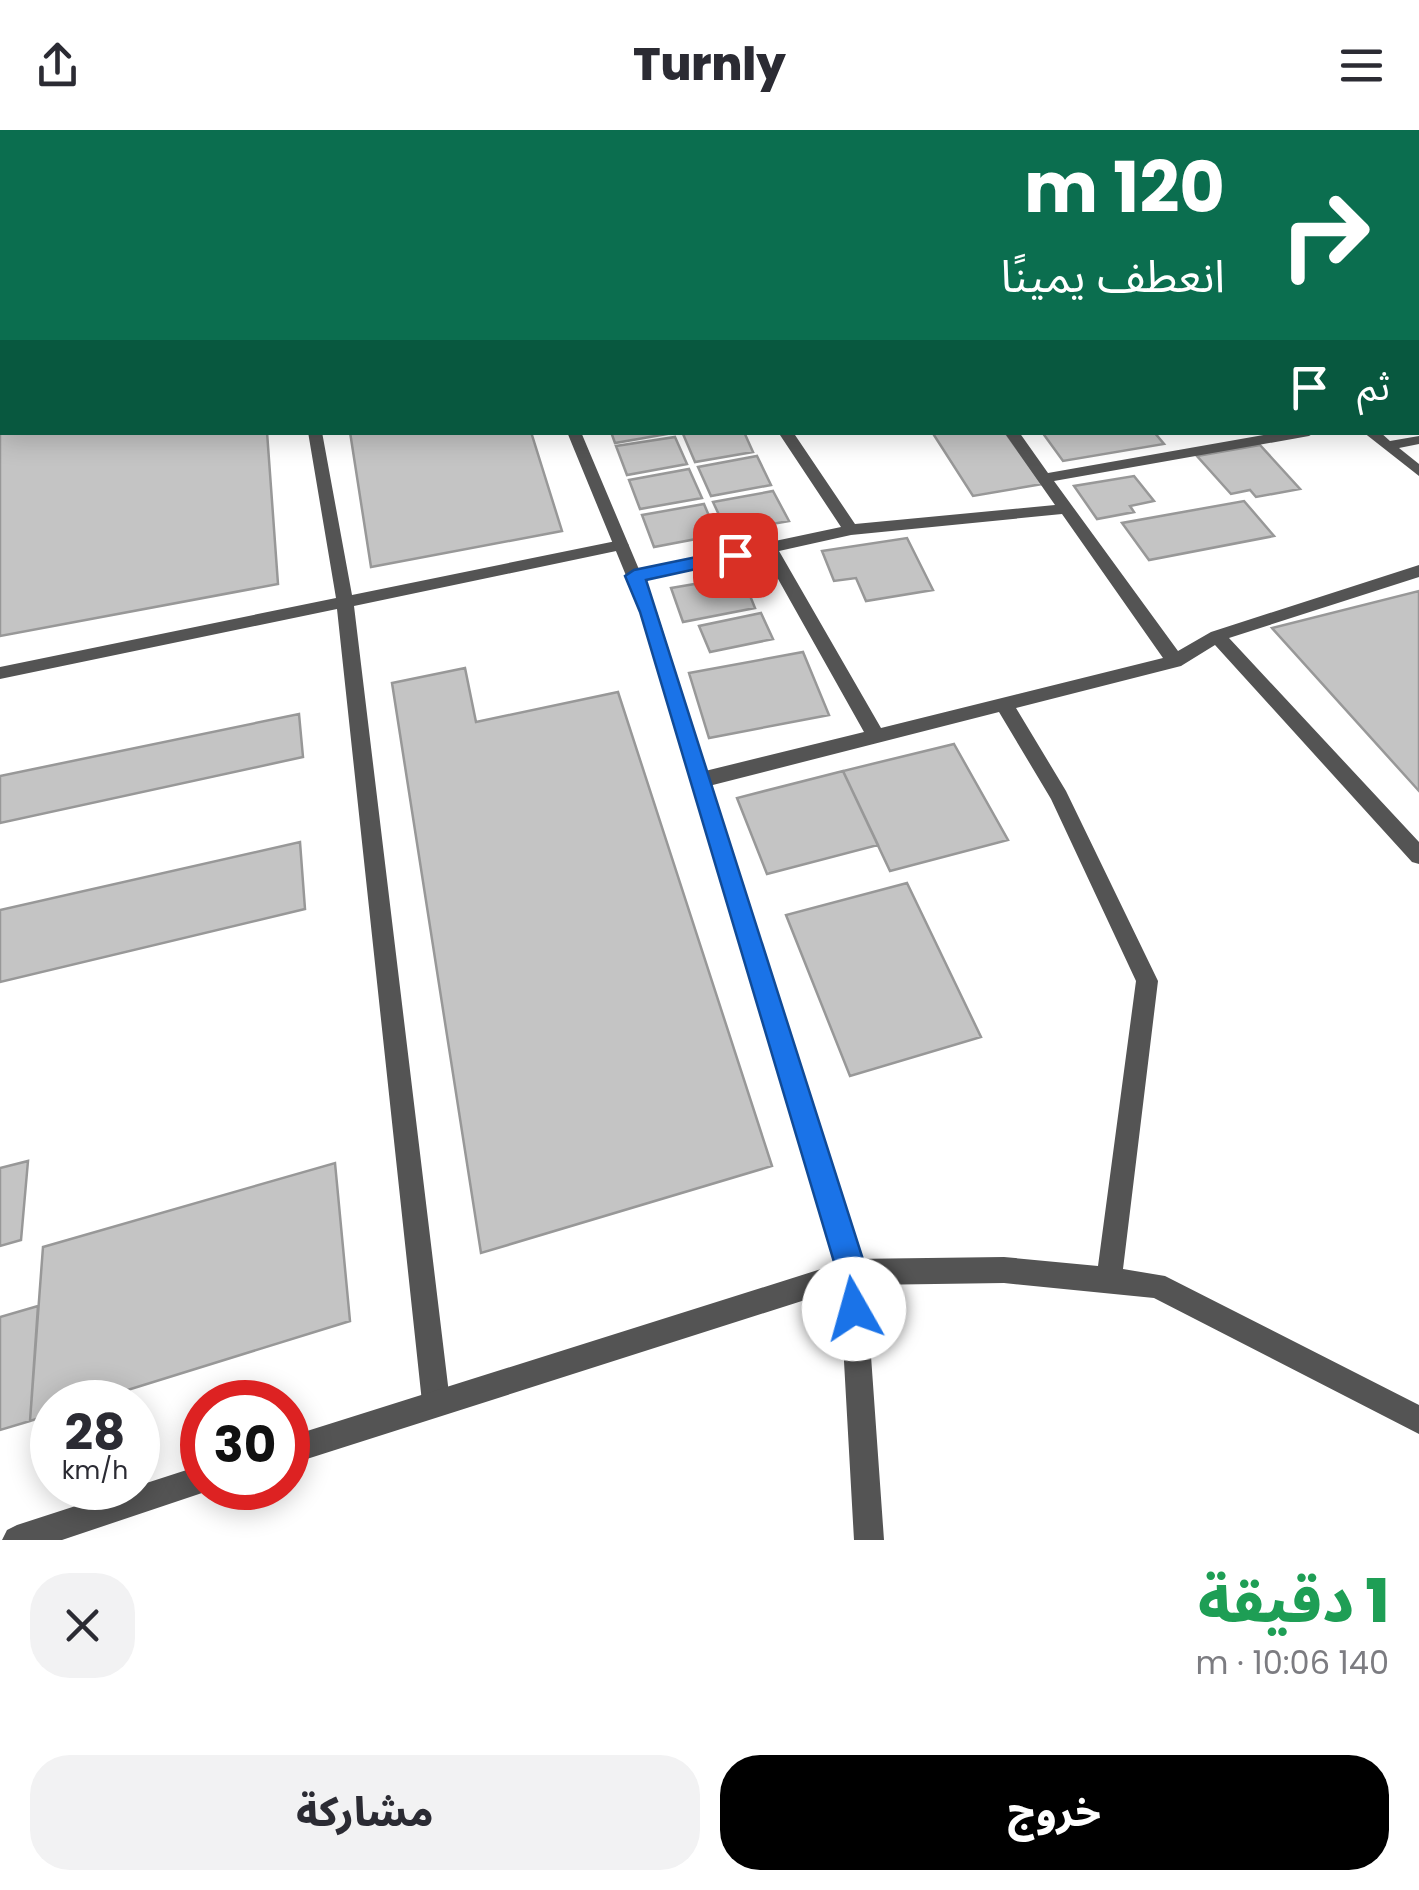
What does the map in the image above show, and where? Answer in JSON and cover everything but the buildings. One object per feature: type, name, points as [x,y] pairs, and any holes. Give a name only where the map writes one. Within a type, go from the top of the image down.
[{"type":"street","points":[[316,435],[345,602],[436,1402]]},
{"type":"street","points":[[575,435],[634,576],[852,1272],[868,1540]]},
{"type":"street","points":[[787,435],[850,530]]},
{"type":"street","points":[[1013,435],[1175,661]]},
{"type":"street","points":[[1046,478],[1292,435]]},
{"type":"street","points":[[1374,435],[1419,471]]},
{"type":"street","points":[[1387,446],[1419,440]]},
{"type":"street","points":[[634,576],[850,530],[1064,509]]},
{"type":"street","points":[[0,673],[621,545]]},
{"type":"street","points":[[769,548],[876,736]]},
{"type":"street","points":[[701,780],[1175,661],[1217,636],[1419,572]]},
{"type":"street","points":[[1217,636],[1419,856]]},
{"type":"street","points":[[1004,704],[1059,796],[1147,981],[1109,1281]]},
{"type":"street","points":[[310,1444],[852,1272],[1004,1270],[1156,1285],[1419,1420]]},
{"type":"street","points":[[16,1540],[180,1486]]},
{"type":"route","points":[[735,555],[634,576],[650,612],[852,1272],[854,1309]]}]
